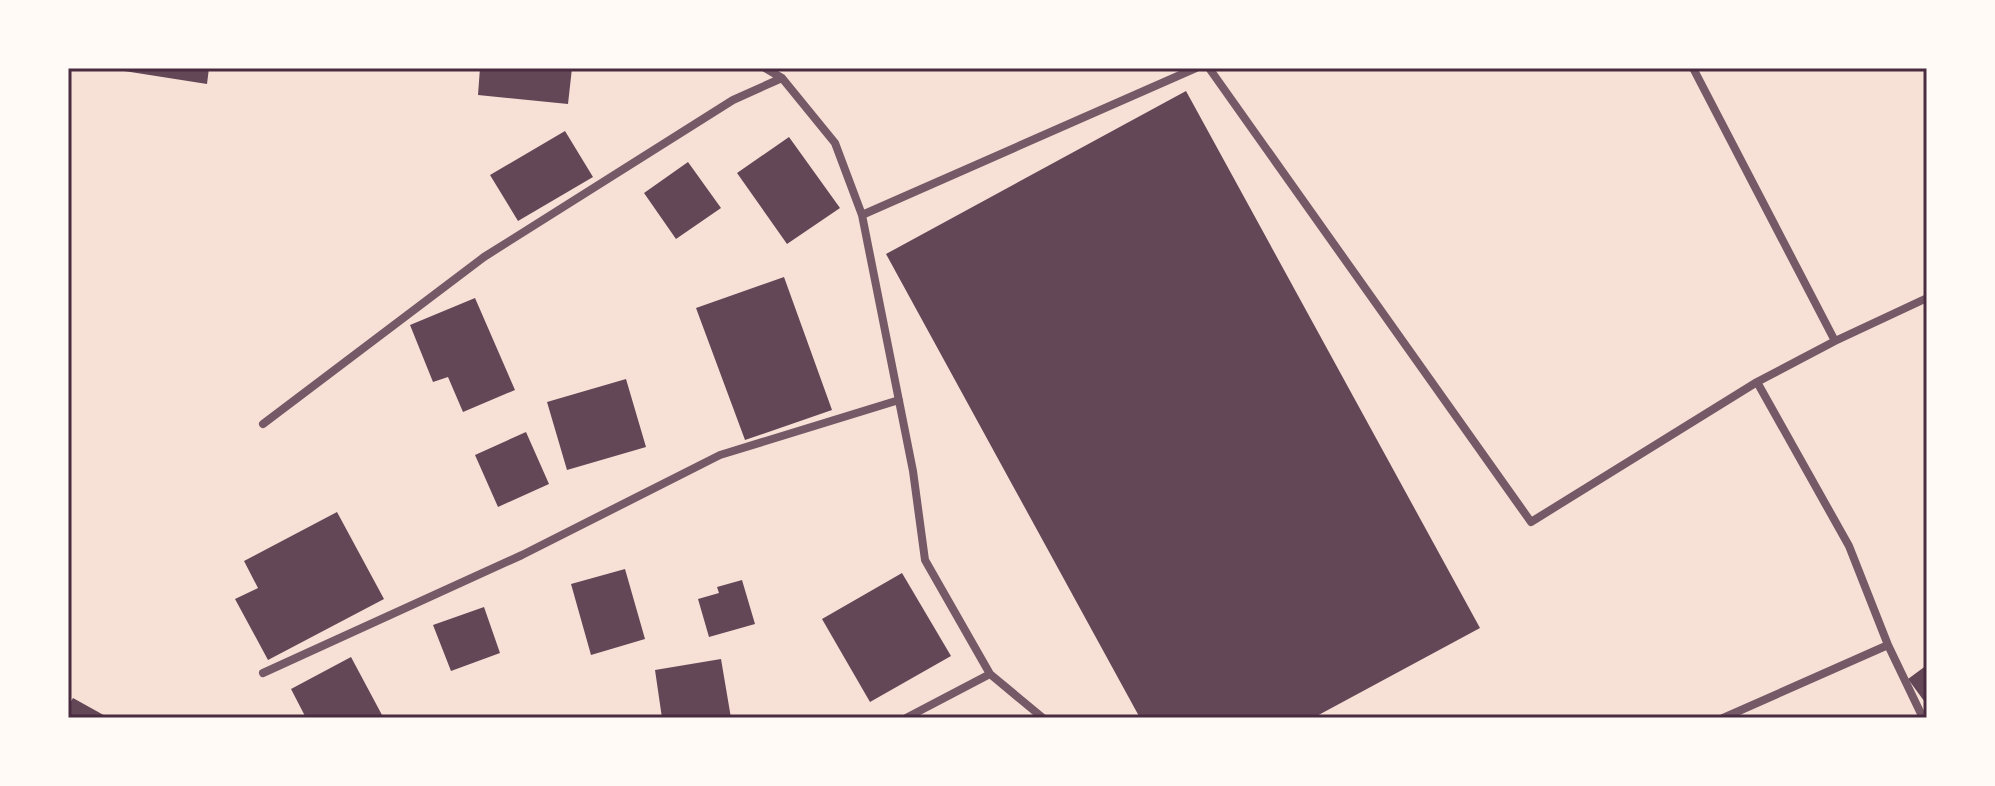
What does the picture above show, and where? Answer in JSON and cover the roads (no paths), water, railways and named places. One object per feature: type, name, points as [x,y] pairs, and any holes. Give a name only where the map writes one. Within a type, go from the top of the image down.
[{"type":"street","points":[[765,68],[782,78],[835,143],[862,215],[913,471],[925,560],[990,674],[1043,718]]},
{"type":"street","points":[[862,215],[1196,68]]},
{"type":"street","points":[[1209,68],[1531,522],[1757,382],[1927,298]]},
{"type":"street","points":[[1693,68],[1835,341]]},
{"type":"street","points":[[263,424],[484,257],[733,100],[782,78]]},
{"type":"street","points":[[1757,382],[1849,546],[1888,645],[1923,718]]},
{"type":"street","points":[[263,673],[522,555],[720,455],[899,400]]},
{"type":"street","points":[[1723,718],[1888,645]]},
{"type":"street","points":[[906,718],[990,674]]}]
